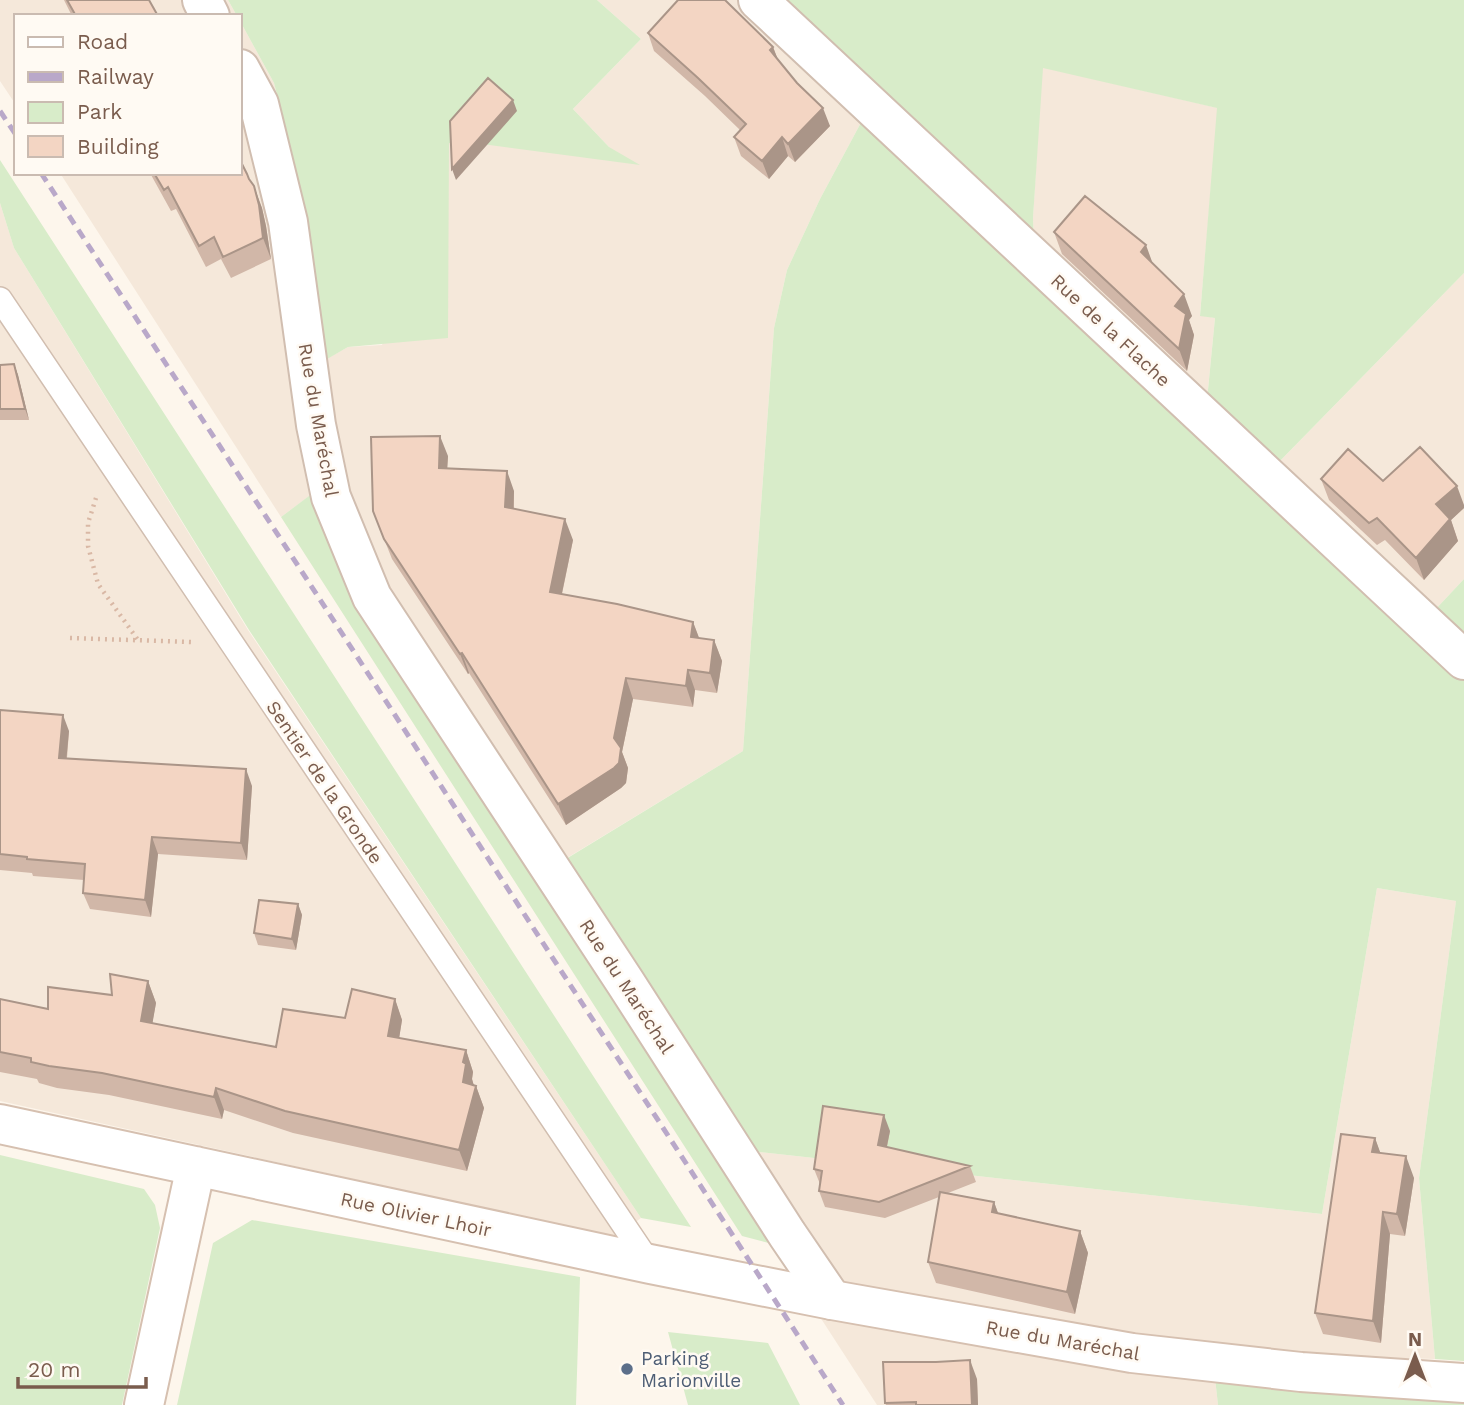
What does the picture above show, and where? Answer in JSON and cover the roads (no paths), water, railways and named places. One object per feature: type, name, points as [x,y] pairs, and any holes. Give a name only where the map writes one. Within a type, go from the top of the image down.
[{"type":"street","name":"Rue de la Flache","points":[[758,0],[1464,660]]},
{"type":"street","name":"Rue du Maréchal","points":[[242,73],[259,104],[288,222],[316,425],[331,497],[372,597],[832,1300],[1132,1353],[1301,1372],[1464,1383]]},
{"type":"street","name":"Rue Olivier Lhoir","points":[[0,1124],[650,1264],[832,1300]]},
{"type":"street","points":[[144,1405],[196,1166]]},
{"type":"lane","name":"Sentier de la Gronde","points":[[0,299],[650,1264]]},
{"type":"railway","points":[[0,111],[14,132]]},
{"type":"railway","points":[[42,175],[843,1405]]},
{"type":"place","name":"Parking Marionville","points":[[627,1369]]}]
